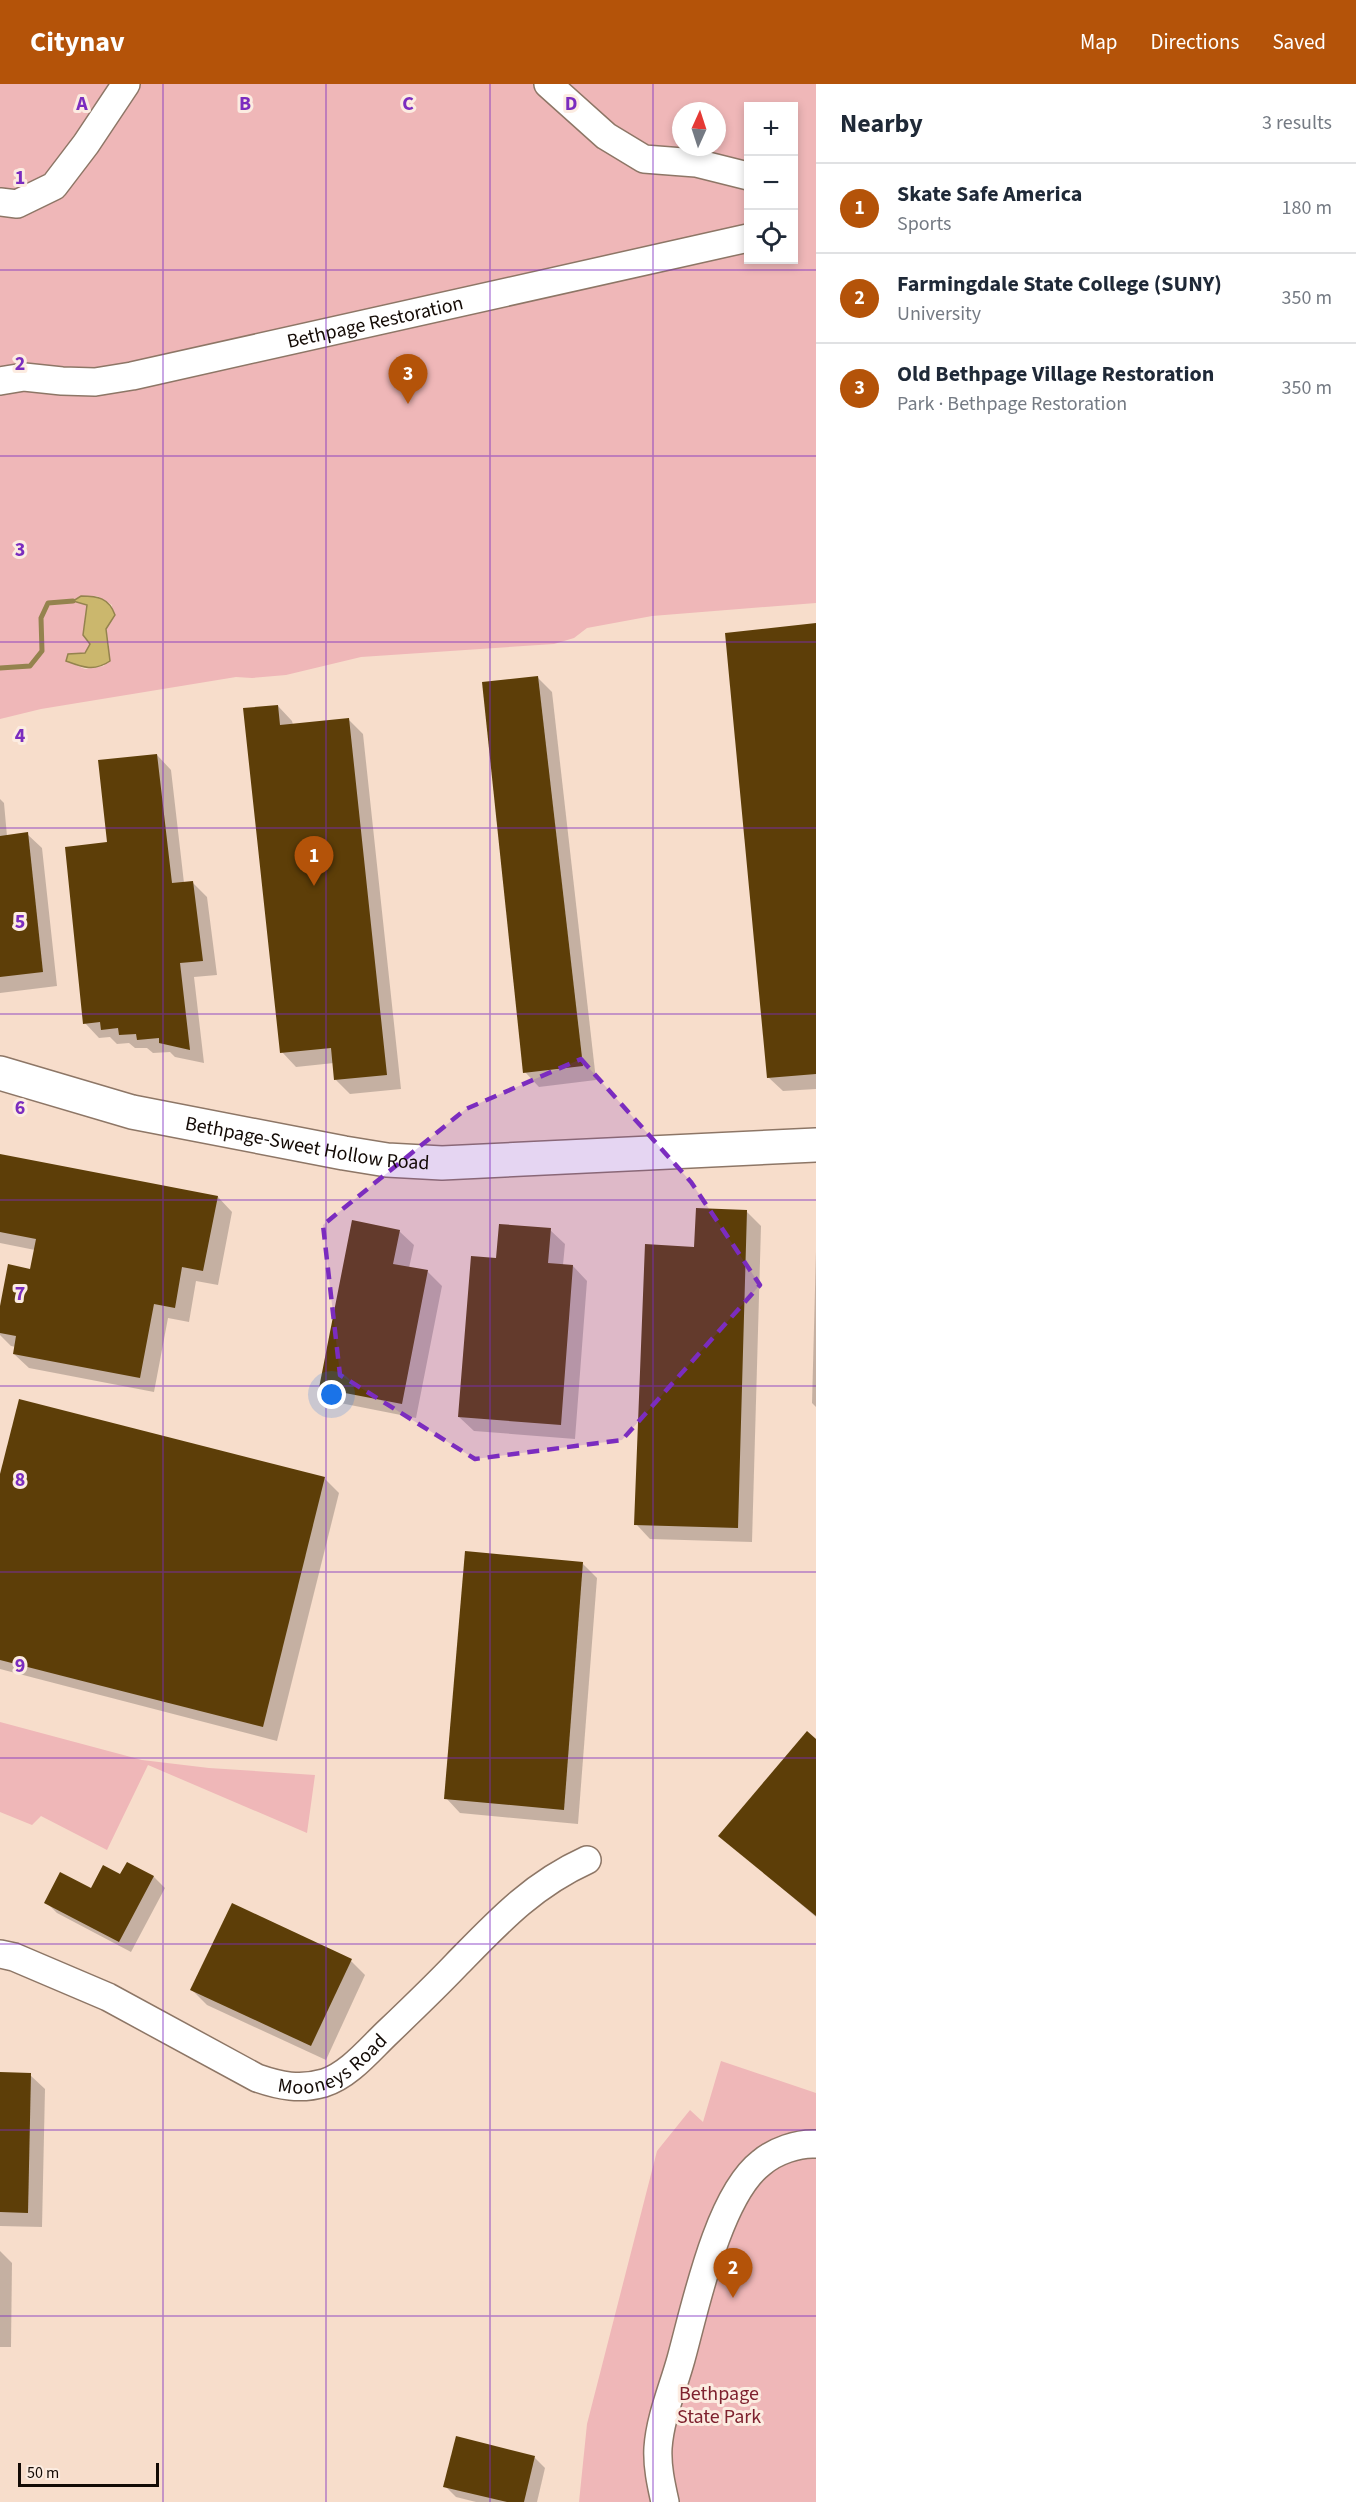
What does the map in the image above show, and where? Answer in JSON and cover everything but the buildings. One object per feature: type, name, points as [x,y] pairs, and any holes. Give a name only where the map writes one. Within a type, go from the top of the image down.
[{"type":"main road","name":"Bethpage-Sweet Hollow Road","points":[[0,1073],[132,1112],[387,1160],[442,1163],[816,1145]]},
{"type":"street","points":[[0,202],[17,204],[54,186],[86,144],[126,84]]},
{"type":"street","points":[[548,84],[606,135],[644,159],[696,163],[744,175]]},
{"type":"street","name":"Bethpage Restoration","points":[[0,381],[24,377],[95,382],[132,376],[744,239]]},
{"type":"street","name":"Mooneys Road","points":[[0,1954],[14,1957],[108,1997],[257,2078],[281,2086],[301,2087],[326,2083],[348,2070],[429,1993],[513,1907],[538,1887],[588,1860]]},
{"type":"street","points":[[665,2502],[659,2477],[663,2425],[711,2250],[728,2209],[760,2163],[783,2150],[816,2144]]},
{"type":"highlighted area","points":[[581,1059],[691,1182],[760,1285],[622,1440],[475,1459],[340,1375],[323,1225],[466,1109]]},
{"type":"green space","points":[[0,84],[816,84],[816,603],[652,616],[587,628],[574,638],[554,644],[361,657],[286,675],[236,677],[41,709],[0,719]],"holes":[[[97,596],[112,605],[106,629],[109,647],[104,666],[85,669],[66,661],[69,654],[85,653],[90,644],[83,634],[87,605],[73,601]]]},
{"type":"green space","points":[[0,1722],[142,1760],[209,1768],[315,1775],[307,1833],[148,1765],[107,1850],[41,1816],[32,1825],[0,1812]]},
{"type":"green space","name":"Bethpage State Park","points":[[721,2061],[816,2093],[816,2502],[579,2502],[587,2424],[657,2151],[690,2110],[703,2122]]},
{"type":"shaded area","points":[[81,596],[102,599],[110,605],[115,615],[106,629],[110,661],[99,666],[83,667],[66,661],[68,654],[85,653],[90,644],[83,635],[87,605],[73,601]]},
{"type":"waterway","points":[[0,668],[30,666],[42,651],[41,618],[48,603],[73,601]]},
{"type":"place","name":"Old Bethpage Village Restoration","points":[[408,404]]},
{"type":"place","name":"Skate Safe America","points":[[314,886]]},
{"type":"place","name":"Farmingdale State College (SUNY)","points":[[733,2298]]}]
